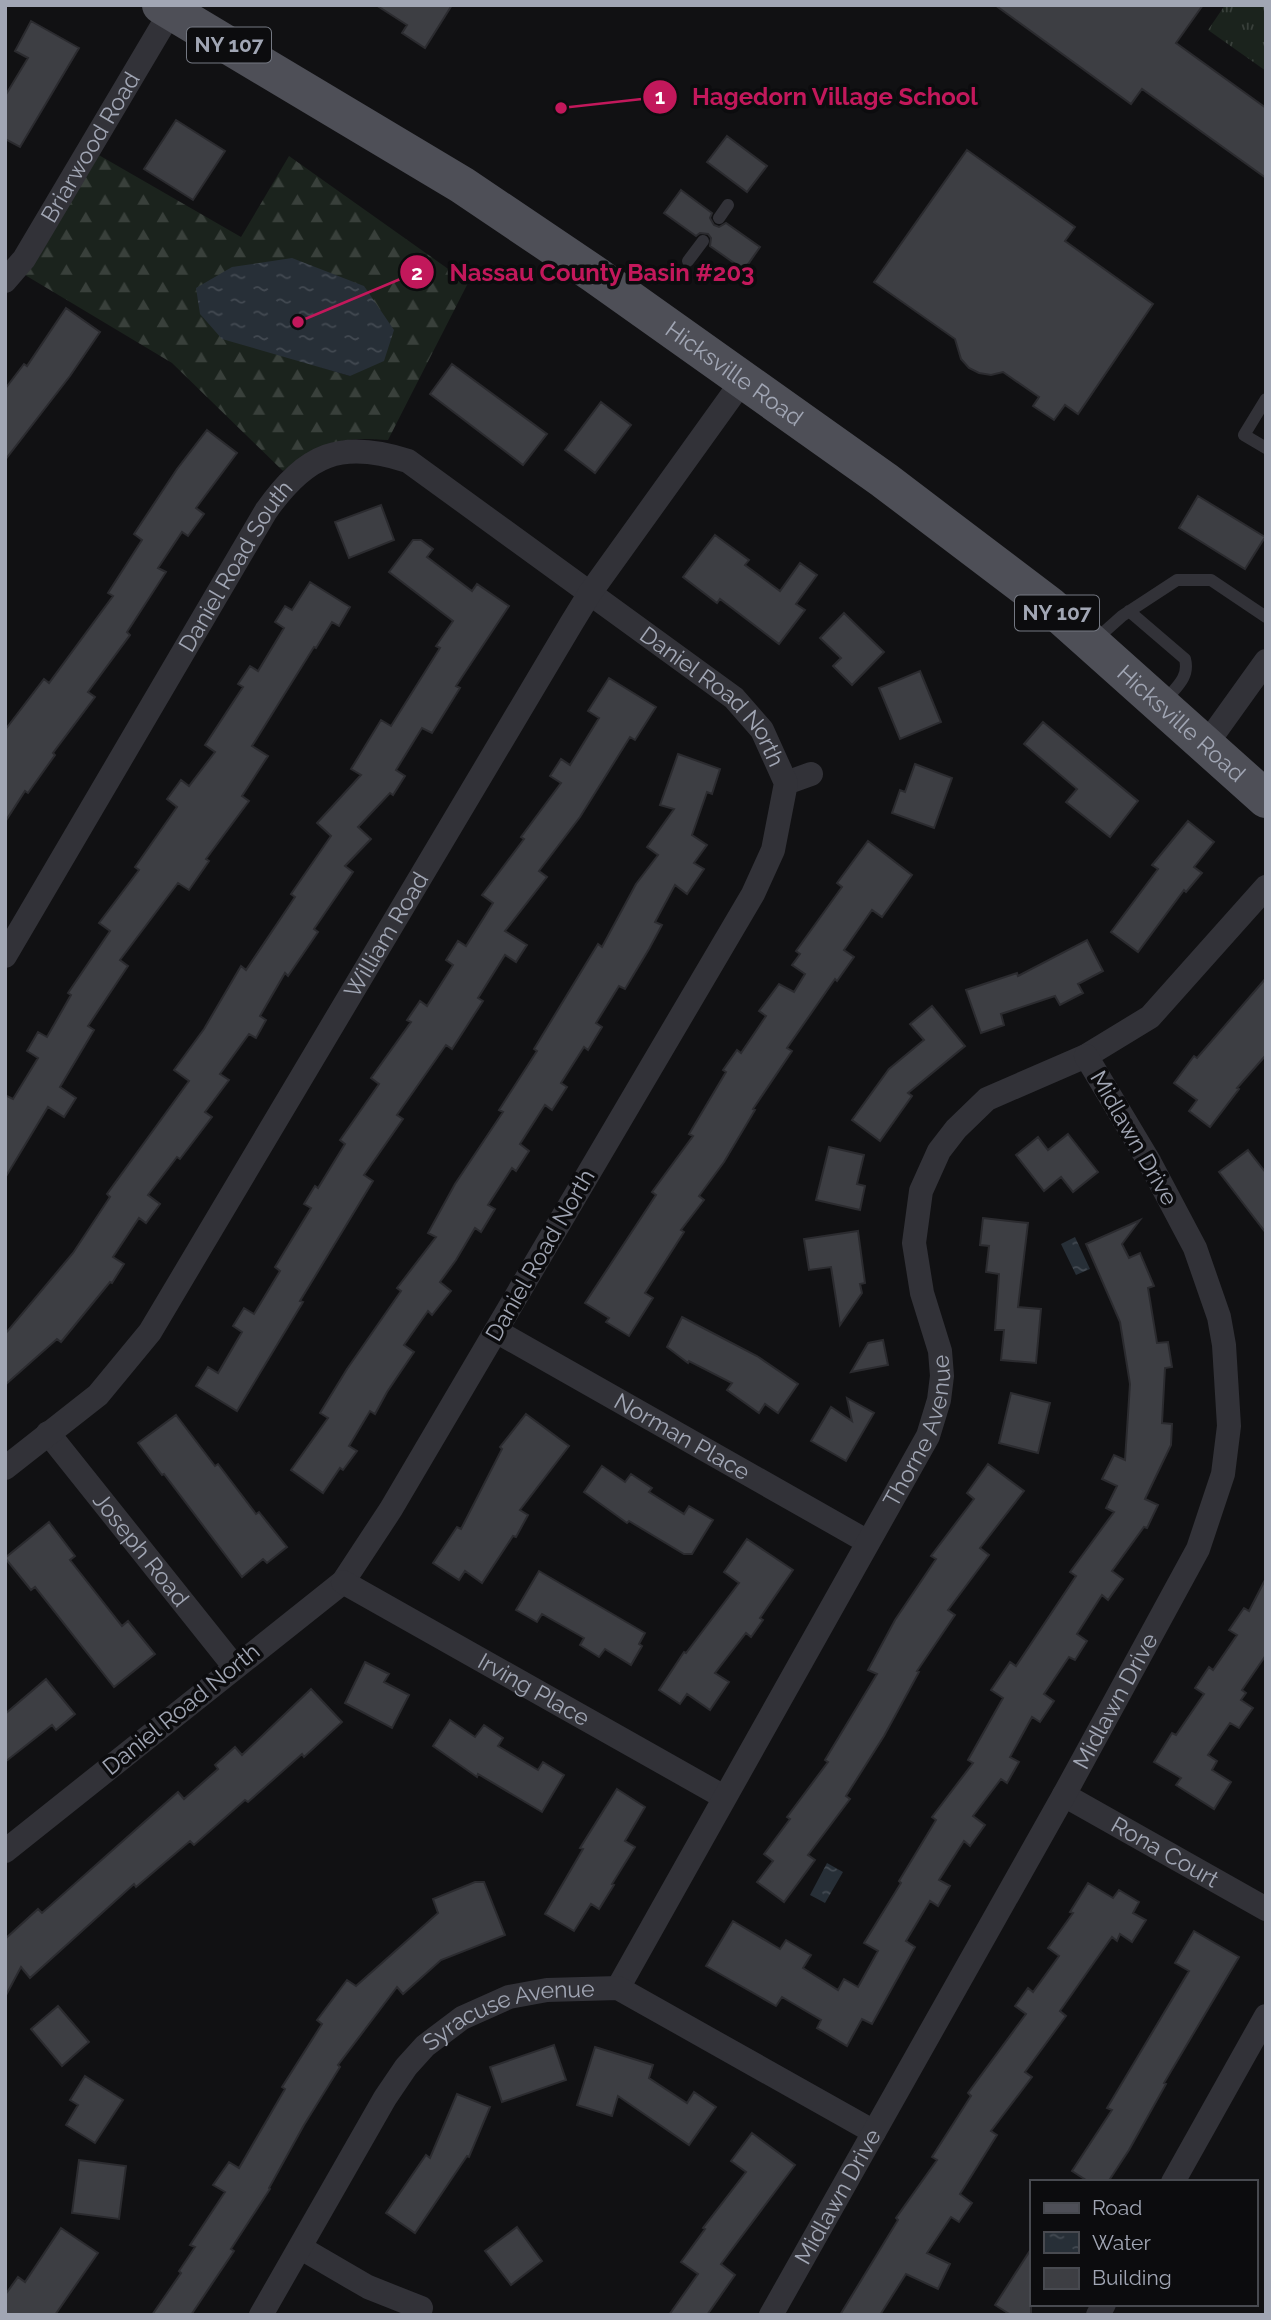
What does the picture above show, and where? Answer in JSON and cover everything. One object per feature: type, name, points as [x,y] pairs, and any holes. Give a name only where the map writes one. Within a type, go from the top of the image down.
[{"type":"main road","name":"Hicksville Road","points":[[166,8],[462,184],[884,480],[1039,598],[1266,799]]},
{"type":"street","name":"Briarwood Road","points":[[5,281],[24,258],[166,8]]},
{"type":"street","name":"William Road","points":[[5,1468],[98,1395],[150,1332],[590,593],[743,380]]},
{"type":"street","name":"Daniel Road South","points":[[5,956],[266,511],[282,488],[306,466],[324,457],[358,450],[380,452],[408,461],[590,593]]},
{"type":"street","name":"Daniel Road North","points":[[5,1850],[343,1582],[391,1509],[753,894],[773,850],[786,783],[762,730],[734,698],[590,593]]},
{"type":"street","points":[[1213,752],[1266,661]]},
{"type":"street","points":[[786,783],[811,774]]},
{"type":"street","name":"Thorne Avenue","points":[[618,1988],[928,1436],[939,1400],[942,1376],[940,1351],[922,1293],[914,1243],[921,1191],[939,1151],[956,1129],[987,1099],[1086,1056],[1150,1017],[1266,887]]},
{"type":"street","name":"Midlawn Drive","points":[[771,2315],[1065,1795],[1198,1549],[1223,1474],[1229,1426],[1224,1345],[1219,1317],[1195,1248],[1150,1163],[1086,1056]]},
{"type":"street","name":"Norman Place","points":[[496,1331],[868,1542]]},
{"type":"street","name":"Joseph Road","points":[[48,1433],[234,1666]]},
{"type":"street","name":"Irving Place","points":[[343,1582],[724,1797]]},
{"type":"street","name":"Rona Court","points":[[1065,1795],[1266,1909]]},
{"type":"street","name":"Syracuse Avenue","points":[[261,2315],[385,2098],[406,2067],[425,2046],[462,2018],[509,1997],[547,1990],[618,1988],[874,2132]]},
{"type":"street","points":[[1174,2180],[1266,2016]]},
{"type":"street","points":[[301,2248],[368,2287],[421,2308]]},
{"type":"lane","points":[[719,218],[728,205]]},
{"type":"lane","points":[[688,261],[703,241]]},
{"type":"lane","points":[[1266,399],[1244,435],[1266,448]]},
{"type":"lane","points":[[1090,644],[1129,611],[1177,580],[1211,580],[1266,617]]},
{"type":"lane","points":[[1129,611],[1185,659],[1188,669],[1185,677],[1161,705]]},
{"type":"green space","points":[[1225,5],[1266,5],[1266,71],[1208,30]]},
{"type":"green space","points":[[97,154],[241,237],[289,156],[468,283],[388,440],[356,439],[332,443],[309,453],[283,471],[172,363],[25,275]],"holes":[[[363,286],[350,376],[288,357]]]},
{"type":"water","points":[[292,258],[364,286],[394,330],[384,361],[350,376],[222,339],[200,314],[196,288],[232,267]]},
{"type":"water","points":[[1075,1237],[1090,1269],[1076,1275],[1061,1244]]},
{"type":"water","points":[[827,1863],[843,1872],[825,1903],[810,1895]]},
{"type":"building","points":[[376,5],[452,5],[425,48],[402,33],[407,25]]},
{"type":"building","points":[[995,5],[1203,5],[1176,43],[1266,108],[1266,178],[1142,89],[1131,104]]},
{"type":"building","points":[[31,21],[79,48],[20,147],[5,139],[5,96],[28,58],[15,51]]},
{"type":"building","points":[[176,120],[225,151],[193,200],[144,169]]},
{"type":"building","points":[[727,136],[767,166],[747,192],[707,162]]},
{"type":"building","points":[[967,150],[1075,227],[1065,241],[1153,304],[1078,414],[1065,405],[1054,420],[1033,406],[1039,397],[1003,372],[991,375],[969,368],[961,359],[955,339],[874,282]]},
{"type":"building","points":[[681,190],[712,213],[710,218],[714,225],[719,227],[726,223],[760,247],[744,270],[710,246],[711,238],[708,234],[700,233],[696,236],[664,213]]},
{"type":"building","points":[[66,308],[100,332],[70,376],[5,460],[5,389],[24,364],[27,366]]},
{"type":"building","points":[[452,364],[547,434],[523,465],[430,394]]},
{"type":"building","points":[[601,402],[631,425],[595,473],[565,450]]},
{"type":"building","points":[[207,430],[237,453],[196,508],[204,514],[188,536],[182,532],[158,568],[166,572],[127,632],[130,635],[88,692],[95,697],[5,822],[5,730],[44,679],[49,683],[113,596],[108,593],[142,540],[134,534],[177,469]]},
{"type":"building","points":[[1198,496],[1265,537],[1245,569],[1179,528]]},
{"type":"building","points":[[381,505],[394,540],[349,558],[335,522]]},
{"type":"building","points":[[715,535],[749,560],[745,565],[780,591],[800,563],[817,575],[796,604],[805,610],[779,644],[720,599],[717,603],[683,577]]},
{"type":"building","points":[[413,540],[421,540],[433,549],[427,557],[472,591],[477,584],[509,606],[456,686],[460,688],[432,733],[422,728],[396,770],[405,776],[393,795],[390,793],[358,827],[371,839],[345,866],[353,872],[314,929],[318,932],[288,976],[285,973],[260,1016],[266,1020],[256,1038],[249,1034],[220,1074],[229,1080],[205,1112],[212,1117],[148,1195],[160,1204],[146,1223],[139,1218],[113,1257],[124,1264],[112,1283],[110,1282],[61,1342],[57,1339],[5,1385],[5,1334],[73,1253],[110,1197],[107,1194],[189,1081],[174,1070],[204,1029],[241,966],[246,970],[295,897],[291,894],[331,836],[317,823],[361,775],[351,769],[381,720],[391,726],[440,648],[436,646],[453,621],[389,572]]},
{"type":"building","points":[[310,582],[350,607],[339,626],[332,622],[316,648],[314,647],[252,746],[268,756],[242,796],[249,801],[206,859],[209,861],[189,890],[178,883],[120,960],[128,966],[88,1026],[94,1030],[60,1087],[76,1098],[64,1117],[48,1107],[5,1178],[5,1095],[13,1099],[38,1058],[27,1051],[38,1032],[47,1037],[71,995],[68,993],[110,931],[99,923],[139,870],[135,867],[177,807],[167,799],[181,780],[189,786],[215,752],[205,745],[243,687],[238,684],[250,666],[258,671],[284,628],[275,622],[285,606],[292,610]]},
{"type":"building","points":[[844,613],[884,652],[852,685],[833,666],[841,658],[820,638]]},
{"type":"building","points":[[920,671],[941,722],[900,739],[879,688]]},
{"type":"building","points":[[609,678],[656,707],[635,740],[630,737],[580,817],[539,871],[547,877],[505,931],[527,945],[516,962],[505,955],[478,998],[483,1001],[452,1049],[446,1045],[397,1115],[403,1119],[364,1175],[373,1181],[237,1411],[196,1386],[208,1367],[218,1373],[242,1332],[233,1326],[244,1308],[254,1314],[280,1271],[275,1267],[311,1208],[304,1204],[315,1186],[318,1188],[345,1144],[340,1140],[379,1084],[371,1078],[411,1022],[407,1020],[420,1001],[427,1006],[453,965],[446,960],[458,941],[466,946],[493,903],[482,895],[561,783],[550,776],[561,759],[570,765],[599,718],[588,711]]},
{"type":"building","points":[[1043,722],[1138,801],[1110,837],[1066,802],[1077,789],[1024,744]]},
{"type":"building","points":[[678,754],[720,769],[712,794],[707,792],[692,835],[707,845],[694,863],[704,869],[687,894],[675,885],[655,922],[662,925],[649,949],[625,989],[619,986],[596,1023],[602,1027],[588,1050],[584,1047],[561,1083],[567,1087],[552,1110],[545,1105],[520,1144],[529,1151],[516,1171],[512,1168],[488,1205],[495,1209],[481,1232],[475,1228],[440,1282],[451,1291],[432,1315],[428,1311],[404,1345],[414,1352],[375,1414],[370,1411],[349,1446],[357,1451],[343,1470],[340,1468],[323,1493],[291,1470],[328,1418],[320,1413],[401,1291],[397,1288],[436,1237],[428,1233],[455,1184],[503,1112],[499,1110],[537,1051],[534,1049],[598,944],[602,947],[636,884],[658,855],[647,847],[674,809],[660,805]]},
{"type":"building","points":[[915,764],[952,778],[934,828],[892,813],[900,790],[905,792]]},
{"type":"building","points":[[1188,821],[1214,842],[1194,867],[1202,873],[1186,892],[1184,890],[1138,952],[1111,932],[1158,869],[1152,865]]},
{"type":"building","points":[[868,841],[912,875],[882,917],[872,910],[844,950],[854,957],[837,981],[835,979],[787,1048],[792,1051],[753,1109],[755,1110],[724,1162],[699,1196],[704,1200],[681,1230],[684,1232],[645,1293],[653,1298],[629,1336],[606,1322],[609,1318],[585,1303],[656,1195],[652,1192],[693,1136],[689,1134],[726,1072],[723,1070],[737,1050],[741,1053],[766,1016],[759,1011],[779,984],[794,992],[805,974],[792,965],[800,954],[796,951],[842,887],[837,883]]},
{"type":"building","points":[[1087,940],[1103,971],[1078,984],[1083,993],[1060,1005],[1055,996],[1001,1014],[1004,1025],[981,1033],[966,990],[1017,973],[1018,976]]},
{"type":"building","points":[[1266,978],[1266,1055],[1237,1088],[1239,1089],[1210,1127],[1189,1111],[1197,1100],[1174,1083],[1194,1056],[1197,1058]]},
{"type":"building","points":[[932,1006],[965,1046],[908,1093],[912,1096],[880,1141],[852,1120],[889,1069],[924,1040],[910,1024]]},
{"type":"building","points":[[1068,1134],[1098,1172],[1073,1192],[1061,1177],[1044,1191],[1016,1155],[1038,1137],[1048,1150]]},
{"type":"building","points":[[829,1147],[864,1155],[857,1184],[865,1186],[860,1210],[816,1200]]},
{"type":"building","points":[[1248,1150],[1266,1173],[1266,1233],[1219,1172]]},
{"type":"building","points":[[983,1218],[1028,1223],[1018,1307],[1041,1309],[1036,1363],[1001,1360],[1004,1330],[995,1330],[999,1274],[986,1272],[989,1246],[980,1245]]},
{"type":"building","points":[[1140,1220],[1122,1244],[1129,1258],[1140,1253],[1154,1286],[1148,1288],[1157,1343],[1168,1342],[1172,1367],[1165,1368],[1162,1423],[1172,1424],[1171,1445],[1145,1499],[1158,1505],[1147,1528],[1144,1527],[1112,1571],[1123,1579],[1108,1600],[1102,1595],[1077,1634],[1087,1641],[1075,1660],[1069,1657],[1044,1694],[1054,1701],[1040,1722],[1032,1717],[1010,1757],[1019,1762],[1007,1783],[1001,1779],[973,1816],[985,1825],[970,1846],[964,1841],[939,1880],[950,1886],[938,1906],[930,1901],[906,1941],[915,1947],[872,2024],[862,2019],[847,2046],[817,2028],[821,2020],[782,1997],[776,2006],[706,1966],[733,1921],[780,1949],[786,1940],[811,1955],[803,1968],[838,1990],[844,1979],[858,1987],[878,1951],[864,1943],[936,1820],[932,1817],[973,1763],[968,1760],[1003,1698],[991,1690],[1010,1662],[1016,1666],[1076,1576],[1070,1572],[1114,1512],[1106,1508],[1117,1486],[1102,1479],[1114,1455],[1125,1460],[1130,1384],[1120,1322],[1086,1244]]},
{"type":"building","points":[[858,1231],[865,1283],[860,1284],[862,1293],[840,1325],[831,1267],[809,1270],[804,1239]]},
{"type":"building","points":[[682,1317],[757,1356],[798,1384],[778,1413],[765,1404],[759,1413],[727,1390],[732,1383],[689,1361],[688,1363],[667,1347]]},
{"type":"building","points":[[883,1340],[888,1365],[851,1372],[868,1343]]},
{"type":"building","points":[[1011,1393],[1050,1403],[1038,1453],[999,1443]]},
{"type":"building","points":[[847,1398],[874,1413],[846,1461],[811,1441],[831,1407],[852,1421]]},
{"type":"building","points":[[526,1414],[569,1446],[520,1510],[528,1515],[516,1537],[513,1536],[482,1583],[465,1571],[459,1580],[433,1563],[457,1527],[461,1529],[502,1449],[500,1447]]},
{"type":"building","points":[[176,1415],[215,1466],[218,1464],[256,1514],[259,1512],[287,1547],[267,1563],[263,1559],[242,1577],[138,1443]]},
{"type":"building","points":[[988,1464],[1024,1491],[980,1548],[989,1555],[948,1610],[955,1615],[917,1671],[919,1672],[884,1736],[846,1796],[850,1799],[808,1855],[815,1860],[784,1902],[757,1882],[773,1861],[764,1854],[790,1819],[787,1817],[828,1762],[825,1760],[877,1674],[868,1670],[895,1620],[936,1559],[931,1556],[974,1499],[967,1493]]},
{"type":"building","points":[[602,1466],[625,1482],[631,1474],[652,1488],[649,1492],[684,1514],[689,1506],[713,1520],[692,1554],[684,1554],[629,1521],[627,1523],[584,1492]]},
{"type":"building","points":[[49,1522],[75,1556],[70,1560],[122,1626],[128,1621],[155,1654],[114,1687],[35,1587],[31,1590],[5,1558]]},
{"type":"building","points":[[747,1539],[793,1570],[760,1618],[763,1620],[751,1637],[746,1633],[715,1673],[729,1682],[710,1710],[687,1694],[680,1704],[659,1690],[684,1652],[686,1653],[739,1583],[724,1572]]},
{"type":"building","points":[[539,1571],[645,1633],[639,1644],[642,1646],[631,1665],[605,1649],[599,1657],[580,1645],[584,1638],[542,1614],[537,1622],[516,1610]]},
{"type":"building","points":[[1266,1578],[1266,1655],[1242,1690],[1246,1693],[1241,1700],[1253,1708],[1239,1728],[1230,1723],[1208,1755],[1217,1761],[1212,1770],[1231,1782],[1214,1809],[1176,1785],[1181,1778],[1154,1762],[1172,1733],[1176,1735],[1204,1694],[1195,1688],[1209,1667],[1213,1670],[1237,1635],[1229,1630],[1244,1608],[1249,1611]]},
{"type":"building","points":[[365,1662],[389,1674],[384,1682],[409,1695],[392,1728],[345,1703]]},
{"type":"building","points":[[46,1679],[75,1714],[56,1730],[52,1725],[5,1762],[5,1714]]},
{"type":"building","points":[[311,1689],[342,1722],[304,1757],[302,1754],[194,1845],[190,1841],[136,1887],[134,1884],[30,1978],[21,1967],[5,1997],[5,1939],[38,1909],[42,1913],[178,1792],[184,1799],[218,1769],[215,1765],[235,1747],[242,1755]]},
{"type":"building","points":[[450,1720],[475,1737],[484,1725],[503,1738],[498,1746],[538,1770],[543,1762],[564,1775],[542,1812],[478,1774],[477,1777],[433,1746]]},
{"type":"building","points":[[617,1789],[645,1807],[625,1841],[635,1847],[599,1909],[591,1904],[574,1931],[545,1914],[583,1849],[580,1848]]},
{"type":"building","points":[[475,1882],[484,1882],[505,1935],[441,1960],[403,1994],[397,1987],[338,2065],[340,2067],[304,2125],[270,2189],[231,2249],[234,2251],[191,2315],[152,2315],[181,2273],[179,2271],[195,2247],[190,2245],[225,2192],[213,2185],[229,2162],[239,2168],[285,2089],[282,2087],[322,2024],[317,2020],[347,1980],[356,1986],[438,1913],[433,1899]]},
{"type":"building","points":[[1088,1883],[1113,1898],[1119,1890],[1139,1902],[1133,1913],[1146,1920],[1132,1942],[1120,1934],[1117,1941],[1112,1937],[1060,2011],[1066,2016],[1025,2072],[1032,2077],[991,2131],[997,2135],[960,2194],[972,2203],[959,2222],[951,2217],[927,2253],[950,2264],[938,2289],[906,2274],[880,2315],[840,2315],[898,2220],[896,2218],[937,2160],[932,2157],[971,2096],[968,2093],[1026,2014],[1015,2006],[1028,1988],[1033,1992],[1059,1956],[1048,1948],[1073,1913],[1070,1912]]},
{"type":"building","points":[[1194,1931],[1239,1957],[1109,2180],[1086,2180],[1072,2171],[1112,2110],[1107,2108],[1189,1971],[1175,1963]]},
{"type":"building","points":[[58,2006],[89,2042],[62,2066],[31,2029]]},
{"type":"building","points":[[554,2045],[566,2080],[502,2102],[490,2067]]},
{"type":"building","points":[[595,2047],[653,2065],[649,2078],[687,2103],[694,2092],[716,2107],[689,2145],[618,2096],[612,2116],[577,2105]]},
{"type":"building","points":[[85,2076],[123,2100],[95,2143],[66,2125],[78,2105],[70,2100]]},
{"type":"building","points":[[457,2094],[490,2107],[469,2157],[467,2156],[415,2233],[386,2213],[426,2155],[430,2158]]},
{"type":"building","points":[[752,2133],[795,2165],[721,2264],[735,2275],[707,2315],[669,2315],[698,2274],[681,2262],[746,2172],[731,2161]]},
{"type":"building","points":[[79,2160],[126,2166],[119,2219],[72,2213]]},
{"type":"building","points":[[517,2227],[542,2261],[511,2285],[485,2251]]},
{"type":"building","points":[[61,2228],[98,2253],[55,2315],[5,2315],[5,2295],[18,2277],[25,2282]]},
{"type":"building","points":[[1030,2251],[1031,2315],[1011,2315],[995,2305]]},
{"type":"place","name":"Hagedorn Village School","points":[[561,108]]},
{"type":"place","name":"Nassau County Basin #203","points":[[298,322]]}]
